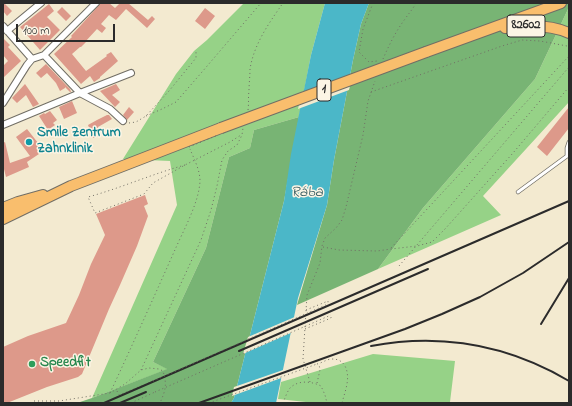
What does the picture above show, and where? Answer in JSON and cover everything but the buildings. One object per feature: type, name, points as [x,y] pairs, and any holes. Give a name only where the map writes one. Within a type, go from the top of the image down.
[{"type":"main road","name":"1","points":[[3,219],[71,186],[110,170],[561,3]]},
{"type":"main road","name":"82602","points":[[483,32],[517,26],[530,26],[548,27],[569,33]]},
{"type":"main road","name":"1","points":[[3,208],[71,186]]},
{"type":"street","points":[[32,59],[5,29],[42,3]]},
{"type":"street","points":[[3,103],[27,64],[32,59],[44,55],[96,3]]},
{"type":"street","points":[[44,55],[80,93],[110,109],[123,121]]},
{"type":"street","points":[[3,125],[131,73]]},
{"type":"lane","points":[[518,192],[568,156],[567,148],[569,142]]},
{"type":"path","points":[[123,121],[130,123],[136,122],[176,102],[261,3]]},
{"type":"path","points":[[249,105],[248,92],[255,49],[267,26],[283,3]]},
{"type":"path","points":[[373,3],[363,30],[359,52],[369,62],[378,61],[384,57]]},
{"type":"path","points":[[381,63],[389,44],[416,3]]},
{"type":"path","points":[[371,92],[522,40],[540,40],[569,47]]},
{"type":"path","points":[[146,116],[196,58],[196,50]]},
{"type":"path","points":[[391,249],[569,56]]},
{"type":"path","points":[[400,266],[569,67]]},
{"type":"path","points":[[310,382],[303,359],[307,295],[320,263],[322,246],[325,238],[342,220],[363,135],[368,101],[375,80]]},
{"type":"path","points":[[322,246],[339,250],[377,251],[417,246],[432,242],[513,153],[569,87]]},
{"type":"path","points":[[141,370],[201,240],[216,192],[222,160],[228,151],[237,145],[242,135],[153,183],[144,194],[95,213],[88,197],[166,170],[185,165]]},
{"type":"path","points":[[110,393],[172,258],[198,196],[200,180],[199,171],[189,147]]},
{"type":"path","points":[[116,390],[119,395],[153,381],[328,304],[328,301],[306,310]]},
{"type":"path","points":[[131,403],[331,315],[331,318],[304,329]]},
{"type":"path","points":[[209,403],[331,359],[342,362],[348,377],[342,403]]},
{"type":"path","points":[[317,384],[320,370],[319,364]]},
{"type":"path","points":[[34,401],[59,401],[110,393],[141,370],[149,368],[163,371],[166,382],[165,391],[160,403]]},
{"type":"path","points":[[283,403],[291,388],[298,383],[310,382],[321,386],[327,403]]},
{"type":"green space","points":[[244,3],[325,3],[311,55],[299,117],[254,130],[250,148],[229,157],[206,248],[153,362],[168,369],[92,398],[177,205],[170,161],[123,159],[176,74],[194,51]]},
{"type":"green space","points":[[369,3],[569,3],[569,7],[535,79],[423,208],[378,269],[297,305],[327,205],[353,60],[361,24]]},
{"type":"green space","points":[[569,7],[569,102],[483,196],[501,215],[378,269],[423,208],[535,79]]},
{"type":"green space","points":[[299,117],[284,201],[234,398],[231,403],[77,403],[167,369],[153,362],[206,248],[229,157],[250,148],[254,130]]},
{"type":"green space","points":[[373,354],[455,361],[450,402],[315,403],[278,399],[281,382]]},
{"type":"water","name":"Rába","points":[[325,3],[369,3],[361,24],[353,60],[327,205],[298,298],[276,403],[231,403],[234,398],[284,201],[291,154],[311,55]]},
{"type":"pier","points":[[353,74],[349,90],[298,109],[302,92]]},
{"type":"pier","points":[[297,316],[293,332],[243,354],[248,337]]},
{"type":"pier","points":[[286,369],[284,377],[232,396],[234,387]]},
{"type":"railway","points":[[104,403],[569,201]]},
{"type":"railway","points":[[199,403],[405,329],[442,314],[480,297],[523,273],[569,242]]},
{"type":"railway","points":[[239,351],[428,269]]},
{"type":"railway","points":[[541,324],[569,278]]},
{"type":"railway","points":[[371,346],[397,342],[423,341],[473,345],[522,359],[569,381]]},
{"type":"railway","points":[[120,403],[146,392]]},
{"type":"place","name":"Smile Zentrum Zahnklinik","points":[[29,142]]},
{"type":"place","name":"Speedfit","points":[[32,364]]}]
